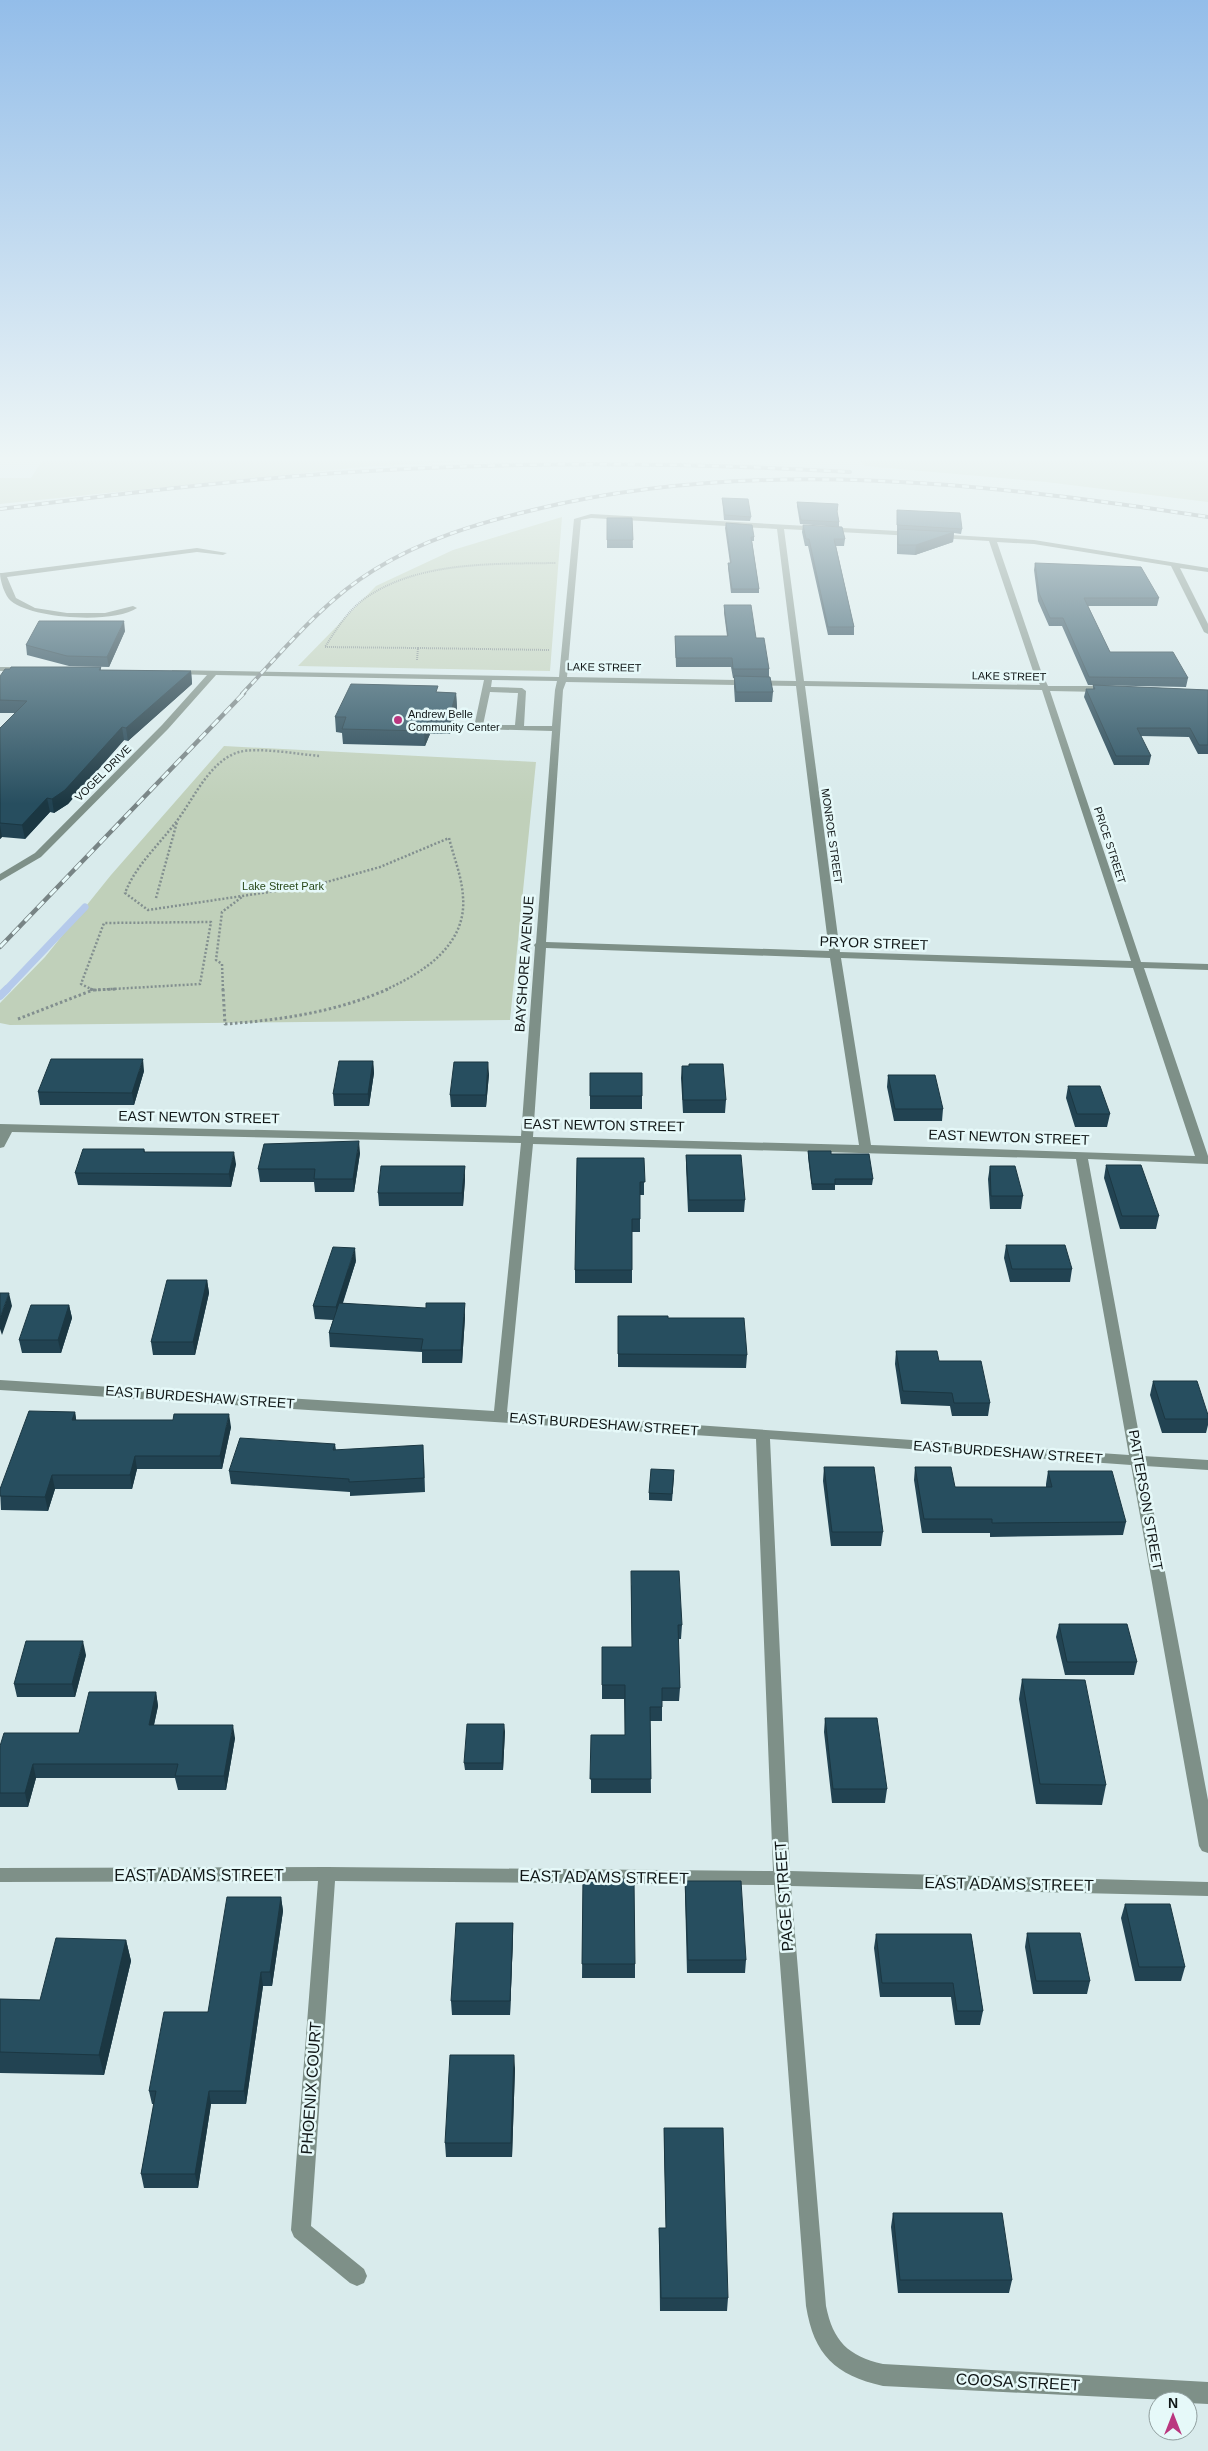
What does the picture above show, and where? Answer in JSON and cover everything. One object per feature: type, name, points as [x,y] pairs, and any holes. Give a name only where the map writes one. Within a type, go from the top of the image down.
[{"type":"street","name":"BAYSHORE AVENUE","points":[[500,1416],[527,1138],[558,690],[565,670],[573,575]]},
{"type":"street","name":"MONROE STREET","points":[[786,575],[798,683],[835,955],[864,1147]]},
{"type":"street","name":"PRICE STREET","points":[[1004,575],[1037,671],[1045,688],[1136,964],[1205,1160]]},
{"type":"street","points":[[1180,575],[1208,632]]},
{"type":"street","points":[[1,576],[13,600],[33,610],[67,615],[105,615],[133,608]]},
{"type":"street","points":[[0,669],[39,670]]},
{"type":"street","name":"LAKE STREET","points":[[164,672],[562,678],[1112,690]]},
{"type":"street","name":"VOGEL DRIVE","points":[[0,878],[38,854],[165,727],[213,673]]},
{"type":"street","points":[[489,677],[478,727],[556,729]]},
{"type":"street","points":[[487,689],[522,691],[519,728]]},
{"type":"street","name":"PRYOR STREET","points":[[539,945],[1208,966]]},
{"type":"street","points":[[0,1144],[4,1129]]},
{"type":"street","name":"EAST NEWTON STREET","points":[[4,1129],[527,1138],[864,1147],[1205,1160]]},
{"type":"street","name":"PATTERSON STREET","points":[[1081,1155],[1139,1460],[1208,1846]]},
{"type":"street","name":"EAST BURDESHAW STREET","points":[[0,1385],[500,1416],[1208,1465]]},
{"type":"street","name":"PAGE STREET","points":[[764,1435],[782,1878],[816,2306],[818,2323],[834,2352]]},
{"type":"street","name":"EAST ADAMS STREET","points":[[0,1875],[327,1874],[782,1878],[1208,1889]]},
{"type":"street","name":"PHOENIX COURT","points":[[327,1874],[301,2230],[357,2276]]},
{"type":"street","name":"COOSA STREET","points":[[834,2352],[848,2364],[865,2372],[883,2375],[1208,2393]]},
{"type":"path","points":[[423,575],[392,585],[369,596],[341,622],[326,647],[551,650]]},
{"type":"path","points":[[416,662],[418,648]]},
{"type":"path","points":[[242,897],[222,912],[216,960],[222,964],[225,1024],[276,1021],[316,1014],[357,1003],[389,990],[426,967],[445,951],[459,932],[464,915],[463,896],[449,838],[380,867],[316,885],[148,910],[125,893],[130,877],[177,820],[196,790],[221,764],[239,752],[319,756]]},
{"type":"path","points":[[156,898],[177,820]]},
{"type":"path","points":[[18,1019],[93,990],[200,984],[211,922],[104,923],[82,984],[93,990]]},
{"type":"green space","points":[[399,575],[557,575],[550,671],[298,666],[376,586]]},
{"type":"green space","name":"Lake Street Park","points":[[224,746],[536,762],[510,1020],[10,1025],[0,1023],[0,1003],[45,957],[111,875]]},
{"type":"building","points":[[730,575],[757,575],[759,589],[732,589]]},
{"type":"building","points":[[817,575],[842,575],[854,627],[828,627]]},
{"type":"building","points":[[1037,575],[1146,575],[1159,598],[1084,598],[1110,652],[1173,652],[1188,678],[1089,677],[1063,618],[1050,618],[1039,593]]},
{"type":"building","points":[[724,605],[751,605],[756,638],[764,638],[769,669],[733,669],[732,658],[676,658],[675,636],[728,636]]},
{"type":"building","points":[[39,621],[124,621],[107,657],[67,656],[26,645]]},
{"type":"building","points":[[11,667],[101,667],[99,670],[191,671],[126,728],[122,727],[65,790],[52,799],[47,798],[22,825],[0,823],[0,728],[27,701],[0,700],[0,676],[5,669],[10,669]]},
{"type":"building","points":[[734,676],[770,677],[773,692],[736,692]]},
{"type":"building","name":"Andrew Belle Community Center","points":[[351,684],[438,686],[436,692],[456,693],[449,719],[429,719],[424,731],[342,729],[346,717],[335,717]]},
{"type":"building","points":[[1093,685],[1208,690],[1208,745],[1199,745],[1190,728],[1137,728],[1151,756],[1116,756],[1086,689],[1095,689]]},
{"type":"building","points":[[51,1059],[143,1059],[132,1093],[38,1092]]},
{"type":"building","points":[[339,1061],[373,1061],[368,1094],[333,1094]]},
{"type":"building","points":[[454,1062],[488,1062],[486,1095],[450,1095]]},
{"type":"building","points":[[689,1064],[723,1064],[726,1100],[683,1100],[682,1066],[689,1066]]},
{"type":"building","points":[[590,1073],[642,1073],[642,1096],[590,1096]]},
{"type":"building","points":[[888,1075],[935,1075],[943,1109],[895,1109]]},
{"type":"building","points":[[1068,1086],[1100,1086],[1110,1114],[1077,1114]]},
{"type":"building","points":[[359,1141],[353,1179],[314,1179],[315,1169],[258,1169],[264,1144]]},
{"type":"building","points":[[83,1149],[144,1149],[144,1152],[234,1152],[229,1174],[75,1173]]},
{"type":"building","points":[[808,1151],[831,1151],[831,1154],[869,1154],[873,1179],[835,1179],[835,1184],[812,1184]]},
{"type":"building","points":[[686,1155],[741,1155],[745,1200],[689,1200]]},
{"type":"building","points":[[577,1158],[644,1158],[645,1182],[640,1182],[640,1219],[632,1219],[632,1270],[575,1270]]},
{"type":"building","points":[[1106,1165],[1141,1165],[1159,1216],[1122,1216]]},
{"type":"building","points":[[381,1166],[465,1166],[462,1193],[378,1193]]},
{"type":"building","points":[[990,1166],[1015,1166],[1023,1196],[991,1196]]},
{"type":"building","points":[[1006,1245],[1065,1245],[1072,1269],[1012,1269]]},
{"type":"building","points":[[333,1247],[355,1248],[336,1307],[313,1306]]},
{"type":"building","points":[[167,1280],[207,1280],[193,1342],[151,1342]]},
{"type":"building","points":[[0,1293],[9,1293],[0,1318]]},
{"type":"building","points":[[339,1303],[426,1308],[426,1303],[465,1303],[461,1350],[421,1350],[423,1339],[329,1333]]},
{"type":"building","points":[[31,1305],[69,1305],[58,1340],[19,1340]]},
{"type":"building","points":[[618,1316],[744,1318],[747,1355],[618,1354]]},
{"type":"building","points":[[896,1351],[937,1351],[939,1361],[981,1361],[990,1403],[954,1403],[952,1393],[903,1391]]},
{"type":"building","points":[[1153,1381],[1197,1381],[1208,1419],[1165,1419]]},
{"type":"building","points":[[29,1411],[75,1412],[72,1420],[173,1420],[174,1414],[229,1414],[220,1456],[135,1456],[130,1475],[52,1475],[45,1497],[0,1496],[0,1489]]},
{"type":"building","points":[[240,1438],[335,1444],[333,1450],[423,1445],[424,1478],[349,1482],[349,1479],[229,1471]]},
{"type":"building","points":[[824,1467],[874,1467],[883,1532],[832,1532]]},
{"type":"building","points":[[915,1467],[951,1467],[955,1487],[1052,1487],[1048,1471],[1112,1471],[1126,1522],[992,1523],[992,1519],[924,1519]]},
{"type":"building","points":[[651,1469],[674,1470],[672,1494],[649,1493]]},
{"type":"building","points":[[631,1571],[679,1571],[682,1625],[678,1625],[680,1688],[662,1688],[662,1707],[650,1707],[651,1779],[590,1779],[591,1735],[625,1735],[625,1685],[602,1685],[602,1647],[632,1647]]},
{"type":"building","points":[[1059,1624],[1127,1624],[1137,1662],[1067,1662]]},
{"type":"building","points":[[26,1641],[83,1641],[72,1684],[14,1684]]},
{"type":"building","points":[[1022,1679],[1085,1680],[1106,1785],[1040,1784]]},
{"type":"building","points":[[89,1692],[156,1692],[149,1725],[233,1725],[224,1776],[175,1776],[178,1764],[33,1764],[25,1793],[0,1793],[0,1746],[4,1733],[79,1733]]},
{"type":"building","points":[[825,1718],[877,1718],[887,1789],[833,1789]]},
{"type":"building","points":[[467,1724],[504,1724],[502,1763],[464,1763]]},
{"type":"building","points":[[583,1879],[634,1879],[635,1964],[582,1964]]},
{"type":"building","points":[[685,1881],[741,1881],[746,1960],[688,1960]]},
{"type":"building","points":[[227,1897],[281,1897],[270,1972],[261,1972],[244,2091],[209,2091],[195,2174],[141,2174],[156,2091],[149,2091],[164,2012],[208,2012]]},
{"type":"building","points":[[1125,1904],[1170,1904],[1185,1967],[1139,1967]]},
{"type":"building","points":[[456,1923],[513,1923],[510,2001],[451,2001]]},
{"type":"building","points":[[1027,1933],[1080,1933],[1090,1981],[1036,1981]]},
{"type":"building","points":[[876,1934],[971,1934],[983,2011],[957,2011],[953,1983],[882,1983]]},
{"type":"building","points":[[56,1938],[126,1940],[99,2055],[0,2052],[0,1999],[40,2000]]},
{"type":"building","points":[[450,2055],[514,2055],[511,2143],[445,2143]]},
{"type":"building","points":[[664,2128],[723,2128],[728,2298],[661,2298],[659,2228],[666,2228]]},
{"type":"building","points":[[893,2213],[1002,2213],[1012,2280],[900,2280]]},
{"type":"waterway","points":[[6,990],[85,907]]},
{"type":"waterway","points":[[0,996],[6,990]]},
{"type":"railway","points":[[242,694],[288,644],[321,612],[355,582],[365,575]]},
{"type":"railway","points":[[0,947],[244,693]]},
{"type":"place","name":"Andrew Belle Community Center","points":[[398,720]]}]
